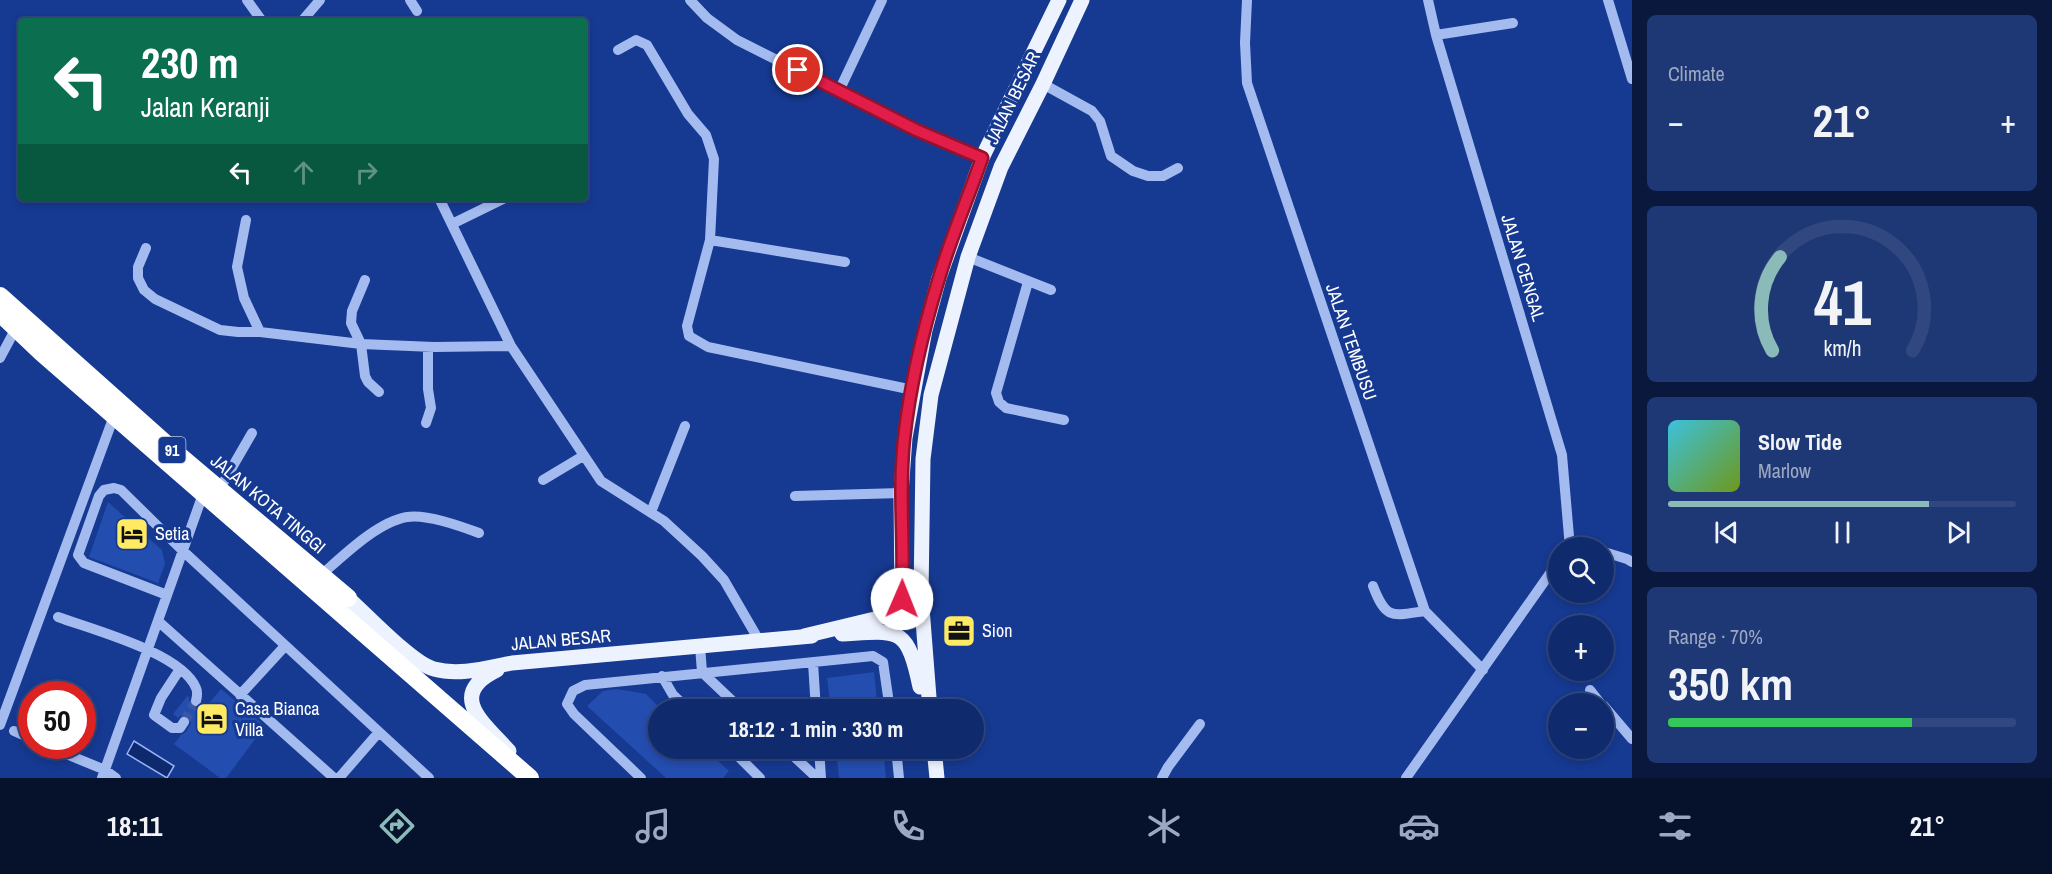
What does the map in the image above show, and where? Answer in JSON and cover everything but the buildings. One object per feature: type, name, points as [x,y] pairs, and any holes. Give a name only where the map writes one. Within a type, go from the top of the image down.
[{"type":"highway","name":"JALAN KOTA TINGGI","points":[[0,296],[211,492],[348,598]]},
{"type":"highway","points":[[0,313],[114,416],[211,492],[358,630],[532,778]]},
{"type":"main road","name":"JALAN BESAR","points":[[804,636],[879,618],[896,609],[900,603],[903,583],[901,493],[904,438],[925,330],[939,278],[982,158],[1059,0]]},
{"type":"main road","name":"JALAN BESAR","points":[[929,699],[921,595],[923,459],[931,395],[968,257],[1001,167],[1082,0]]},
{"type":"main road","name":"JALAN BESAR","points":[[348,598],[411,656],[431,669],[450,671],[473,670],[512,663],[760,642],[804,636],[886,632],[896,634],[909,646],[923,699]]},
{"type":"main road","points":[[512,663],[483,677],[471,693],[470,702],[480,719],[532,778]]},
{"type":"main road","points":[[935,759],[938,778]]},
{"type":"street","points":[[247,0],[260,18]]},
{"type":"street","points":[[305,18],[320,0]]},
{"type":"street","points":[[410,0],[417,11]]},
{"type":"street","points":[[690,0],[707,18],[737,40],[916,130],[982,158]]},
{"type":"street","points":[[839,91],[882,0]]},
{"type":"street","name":"JALAN TEMBUSU","points":[[1247,0],[1245,44],[1247,83],[1425,611],[1483,670]]},
{"type":"street","name":"JALAN CENGAL","points":[[1428,0],[1436,35],[1562,455],[1572,537]]},
{"type":"street","points":[[1608,0],[1632,79]]},
{"type":"street","points":[[1436,35],[1514,23]]},
{"type":"street","points":[[618,50],[636,40],[647,45],[688,114],[706,135],[714,159],[710,240],[687,326],[689,336],[708,347],[913,390]]},
{"type":"street","points":[[1043,84],[1092,111],[1101,121],[1111,156],[1133,171],[1148,176],[1163,176],[1178,168]]},
{"type":"street","points":[[440,201],[511,346],[601,481],[664,521],[702,556],[724,580],[760,642]]},
{"type":"street","points":[[452,224],[499,201]]},
{"type":"street","points":[[246,220],[237,267],[244,298],[260,332]]},
{"type":"street","points":[[710,240],[845,262]]},
{"type":"street","points":[[147,248],[138,267],[138,278],[144,290],[154,299],[220,330],[260,332],[361,344],[428,347],[511,346]]},
{"type":"street","points":[[968,257],[1051,290]]},
{"type":"street","points":[[365,280],[352,311],[351,323],[361,344],[365,376],[379,392]]},
{"type":"street","points":[[1028,282],[996,393],[999,402],[1006,408],[1064,420]]},
{"type":"street","points":[[0,358],[15,328]]},
{"type":"street","points":[[426,423],[431,408],[428,389],[428,347]]},
{"type":"street","points":[[0,725],[114,416]]},
{"type":"street","points":[[651,512],[685,426]]},
{"type":"street","points":[[103,774],[183,551],[211,492],[252,433]]},
{"type":"street","points":[[543,480],[583,456]]},
{"type":"street","points":[[167,595],[84,563],[78,555],[99,496],[104,490],[114,488],[121,490],[183,551],[429,778]]},
{"type":"street","points":[[795,496],[901,493]]},
{"type":"street","points":[[320,576],[378,530],[408,517],[438,520],[479,533]]},
{"type":"street","points":[[1614,554],[1630,557]]},
{"type":"street","points":[[1406,778],[1548,576]]},
{"type":"street","points":[[1373,586],[1379,603],[1396,616],[1425,611]]},
{"type":"street","points":[[58,617],[161,655],[180,669],[196,687],[196,701]]},
{"type":"street","points":[[158,621],[334,778]]},
{"type":"street","points":[[240,695],[285,645]]},
{"type":"street","points":[[700,646],[702,672],[730,699]]},
{"type":"street","points":[[641,778],[574,714],[567,704],[573,692],[585,685],[873,656],[883,662],[888,699]]},
{"type":"street","points":[[813,663],[815,699]]},
{"type":"street","points":[[180,669],[161,698],[154,715],[172,728],[180,728],[184,722]]},
{"type":"street","points":[[662,676],[677,699]]},
{"type":"street","points":[[1614,719],[1632,739]]},
{"type":"street","points":[[1161,778],[1200,723]]},
{"type":"street","points":[[14,731],[18,733]]},
{"type":"street","points":[[339,778],[379,732]]},
{"type":"street","points":[[73,759],[116,778]]},
{"type":"street","points":[[740,759],[756,777]]},
{"type":"street","points":[[796,759],[816,778]]},
{"type":"street","points":[[820,759],[821,778]]},
{"type":"street","points":[[897,759],[899,778]]},
{"type":"water","points":[[134,741],[174,766],[167,778],[127,754]]},
{"type":"tunnel","points":[[184,722],[196,701]]},
{"type":"place","name":"Setia","points":[[132,534]]},
{"type":"place","name":"Sion","points":[[959,631]]},
{"type":"place","name":"Casa Bianca Villa","points":[[212,719]]},
{"type":"route","points":[[798,70],[916,130],[982,158],[939,278],[925,330],[904,438],[901,493],[902,599]]}]
